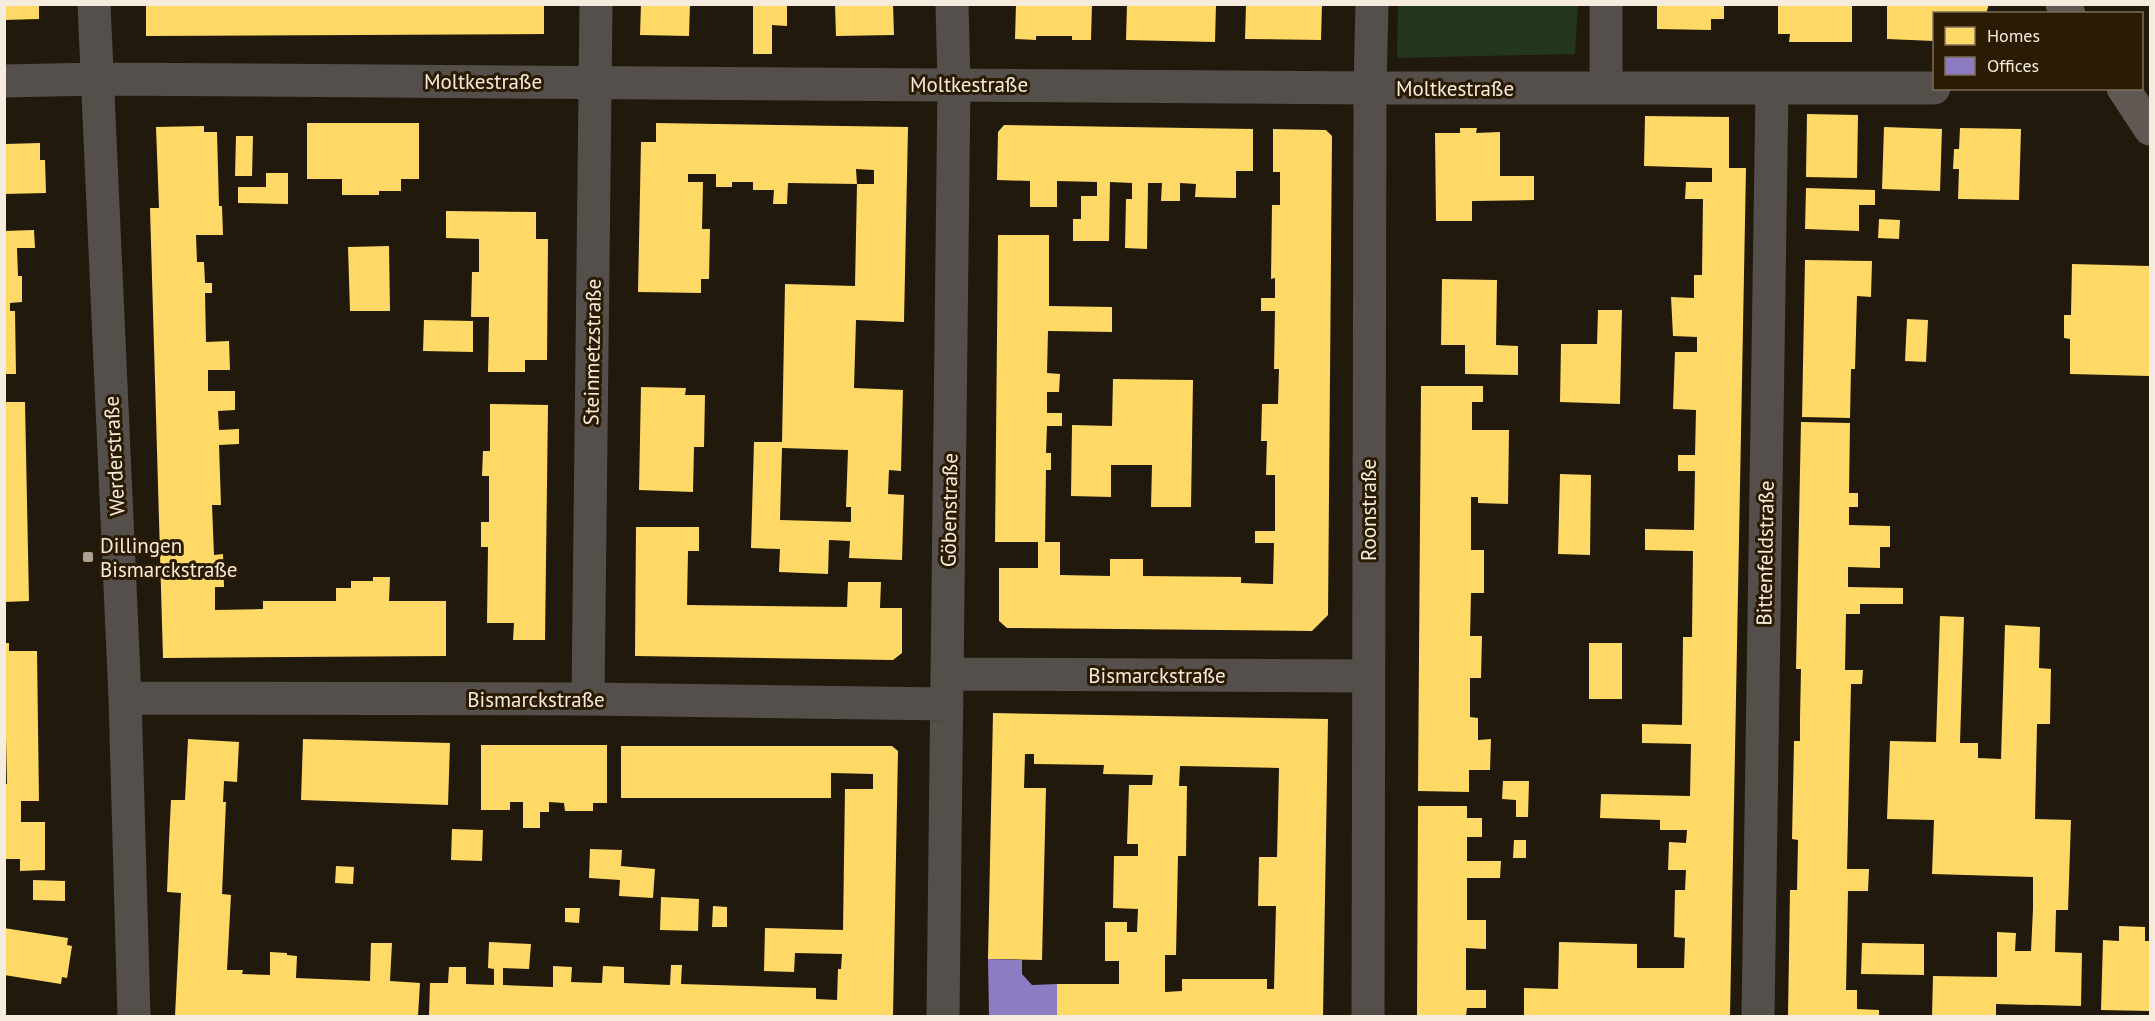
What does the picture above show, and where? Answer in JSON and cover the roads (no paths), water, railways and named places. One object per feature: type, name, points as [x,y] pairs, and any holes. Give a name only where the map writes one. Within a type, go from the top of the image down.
[{"type":"main road","points":[[2123,90],[2151,129]]},
{"type":"street","name":"Werderstraße","points":[[94,4],[125,698],[134,1017]]},
{"type":"street","name":"Steinmetzstraße","points":[[588,699],[596,4]]},
{"type":"street","name":"Göbenstraße","points":[[943,1017],[954,84],[952,4]]},
{"type":"street","name":"Roonstraße","points":[[1368,1017],[1372,4]]},
{"type":"street","points":[[1606,4],[1606,88]]},
{"type":"street","name":"Moltkestraße","points":[[4,81],[98,79],[1772,90],[1933,88]]},
{"type":"street","name":"Bittenfeldstraße","points":[[1758,1017],[1772,90]]},
{"type":"street","name":"Bismarckstraße","points":[[125,698],[588,699],[1368,676]]},
{"type":"place","name":"Dillingen Bismarckstraße","points":[[88,557]]}]
